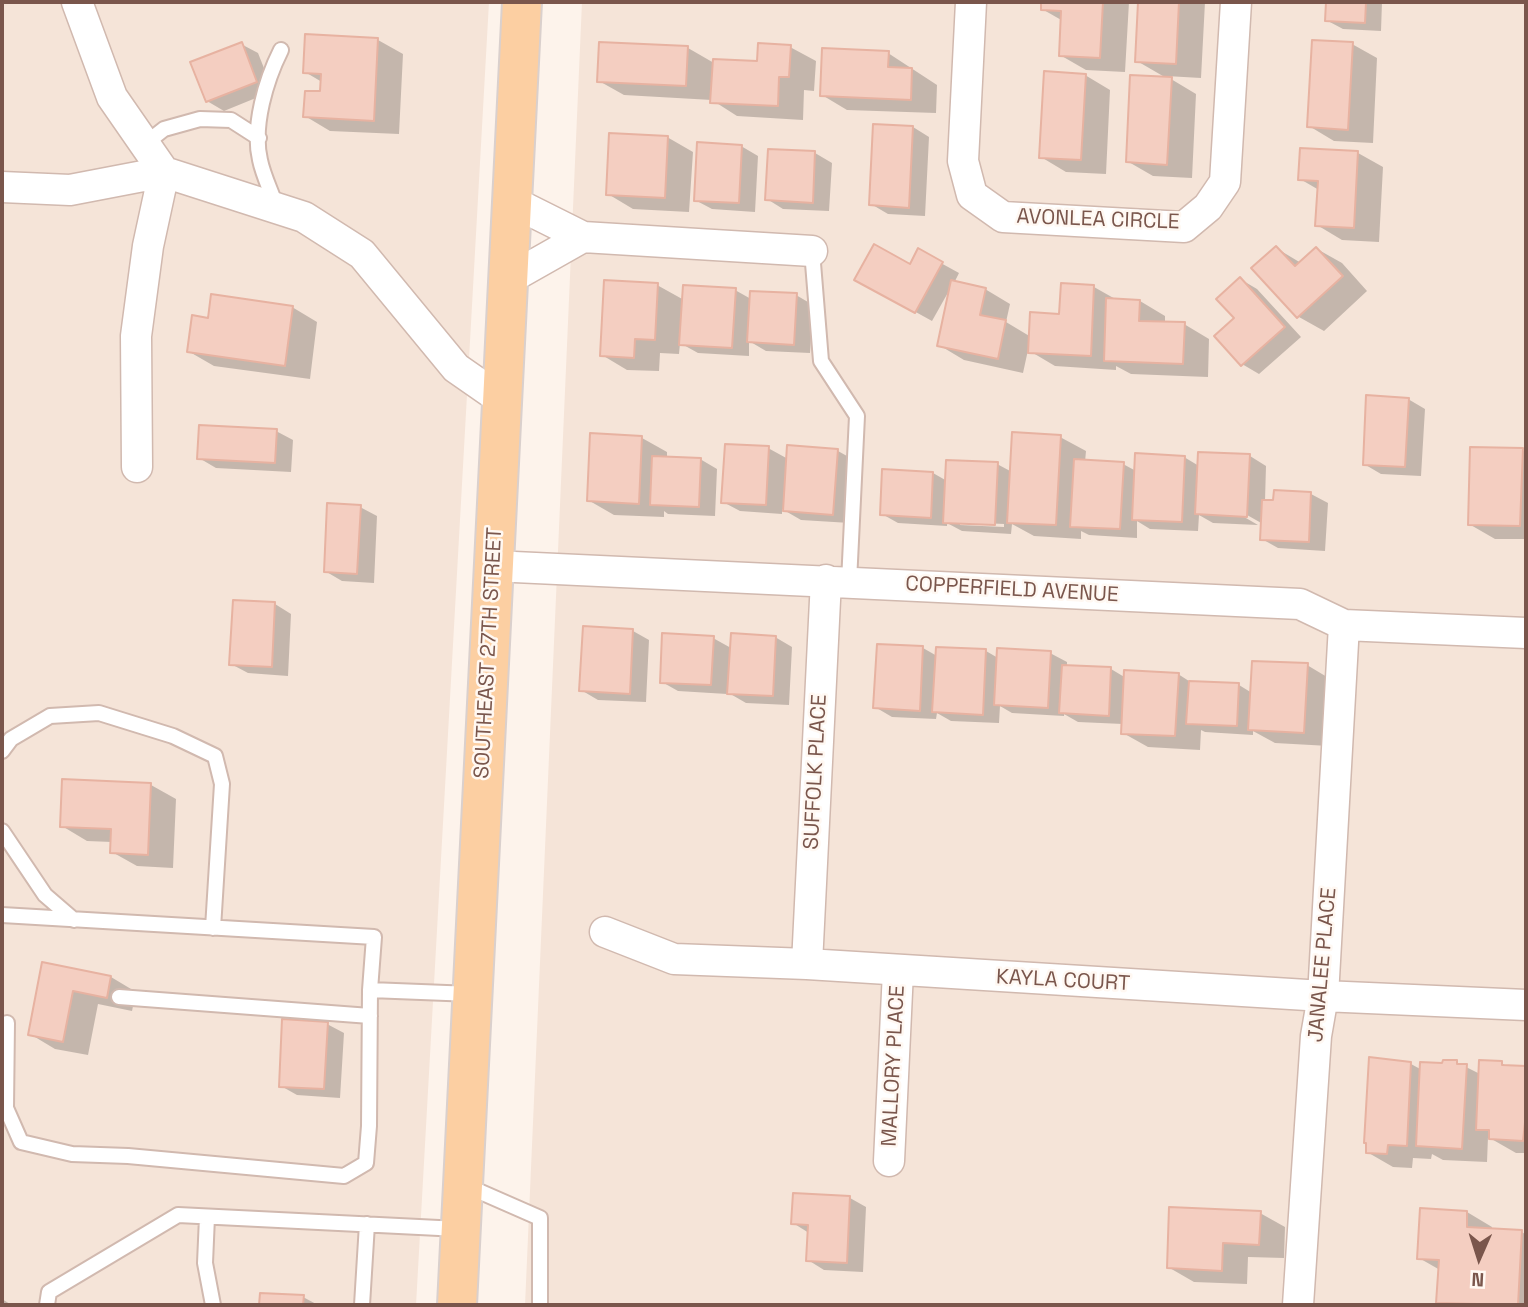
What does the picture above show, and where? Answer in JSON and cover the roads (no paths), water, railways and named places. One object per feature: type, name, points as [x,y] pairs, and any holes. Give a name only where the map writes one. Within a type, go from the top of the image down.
[{"type":"main road","name":"SOUTHEAST 27TH STREET","points":[[457,1305],[522,2]]},
{"type":"street","points":[[77,2],[112,97],[164,172],[148,246],[136,336],[137,467]]},
{"type":"street","name":"AVONLEA CIRCLE","points":[[971,2],[963,161],[972,195],[1003,217],[1184,228],[1208,207],[1226,182],[1236,2]]},
{"type":"street","points":[[2,187],[70,190],[164,172],[304,217],[362,254],[456,368],[502,400]]},
{"type":"street","points":[[511,201],[583,237],[812,251]]},
{"type":"street","points":[[507,280],[583,237]]},
{"type":"street","name":"COPPERFIELD AVENUE","points":[[493,566],[1300,604],[1344,625],[1526,633]]},
{"type":"street","name":"SUFFOLK PLACE","points":[[807,964],[837,581]]},
{"type":"street","name":"JANALEE PLACE","points":[[1298,1305],[1316,1036],[1324,996],[1344,625]]},
{"type":"street","name":"KAYLA COURT","points":[[605,932],[674,959],[807,964],[1324,996],[1526,1005]]},
{"type":"street","name":"MALLORY PLACE","points":[[889,1161],[898,971]]},
{"type":"lane","points":[[276,207],[259,158],[259,138],[260,113],[270,72],[281,50]]},
{"type":"lane","points":[[145,144],[164,130],[200,119],[231,120],[259,138]]},
{"type":"lane","name":"SUFFOLK PLACE","points":[[812,251],[821,361],[857,416],[837,581]]},
{"type":"lane","points":[[2,751],[11,739],[50,716],[100,713],[173,736],[215,756],[222,784],[213,928]]},
{"type":"lane","points":[[2,831],[45,895],[74,920]]},
{"type":"lane","points":[[2,915],[374,937],[370,990],[369,1126],[366,1163],[344,1176],[128,1156],[72,1154],[21,1142],[6,1108],[7,1023]]},
{"type":"lane","points":[[370,990],[473,994]]},
{"type":"lane","points":[[119,997],[370,1016]]},
{"type":"lane","points":[[462,1184],[540,1218],[540,1305]]},
{"type":"lane","points":[[47,1305],[49,1292],[178,1216],[460,1229]]},
{"type":"lane","points":[[207,1217],[205,1263],[213,1305]]},
{"type":"lane","points":[[362,1305],[367,1224]]}]
